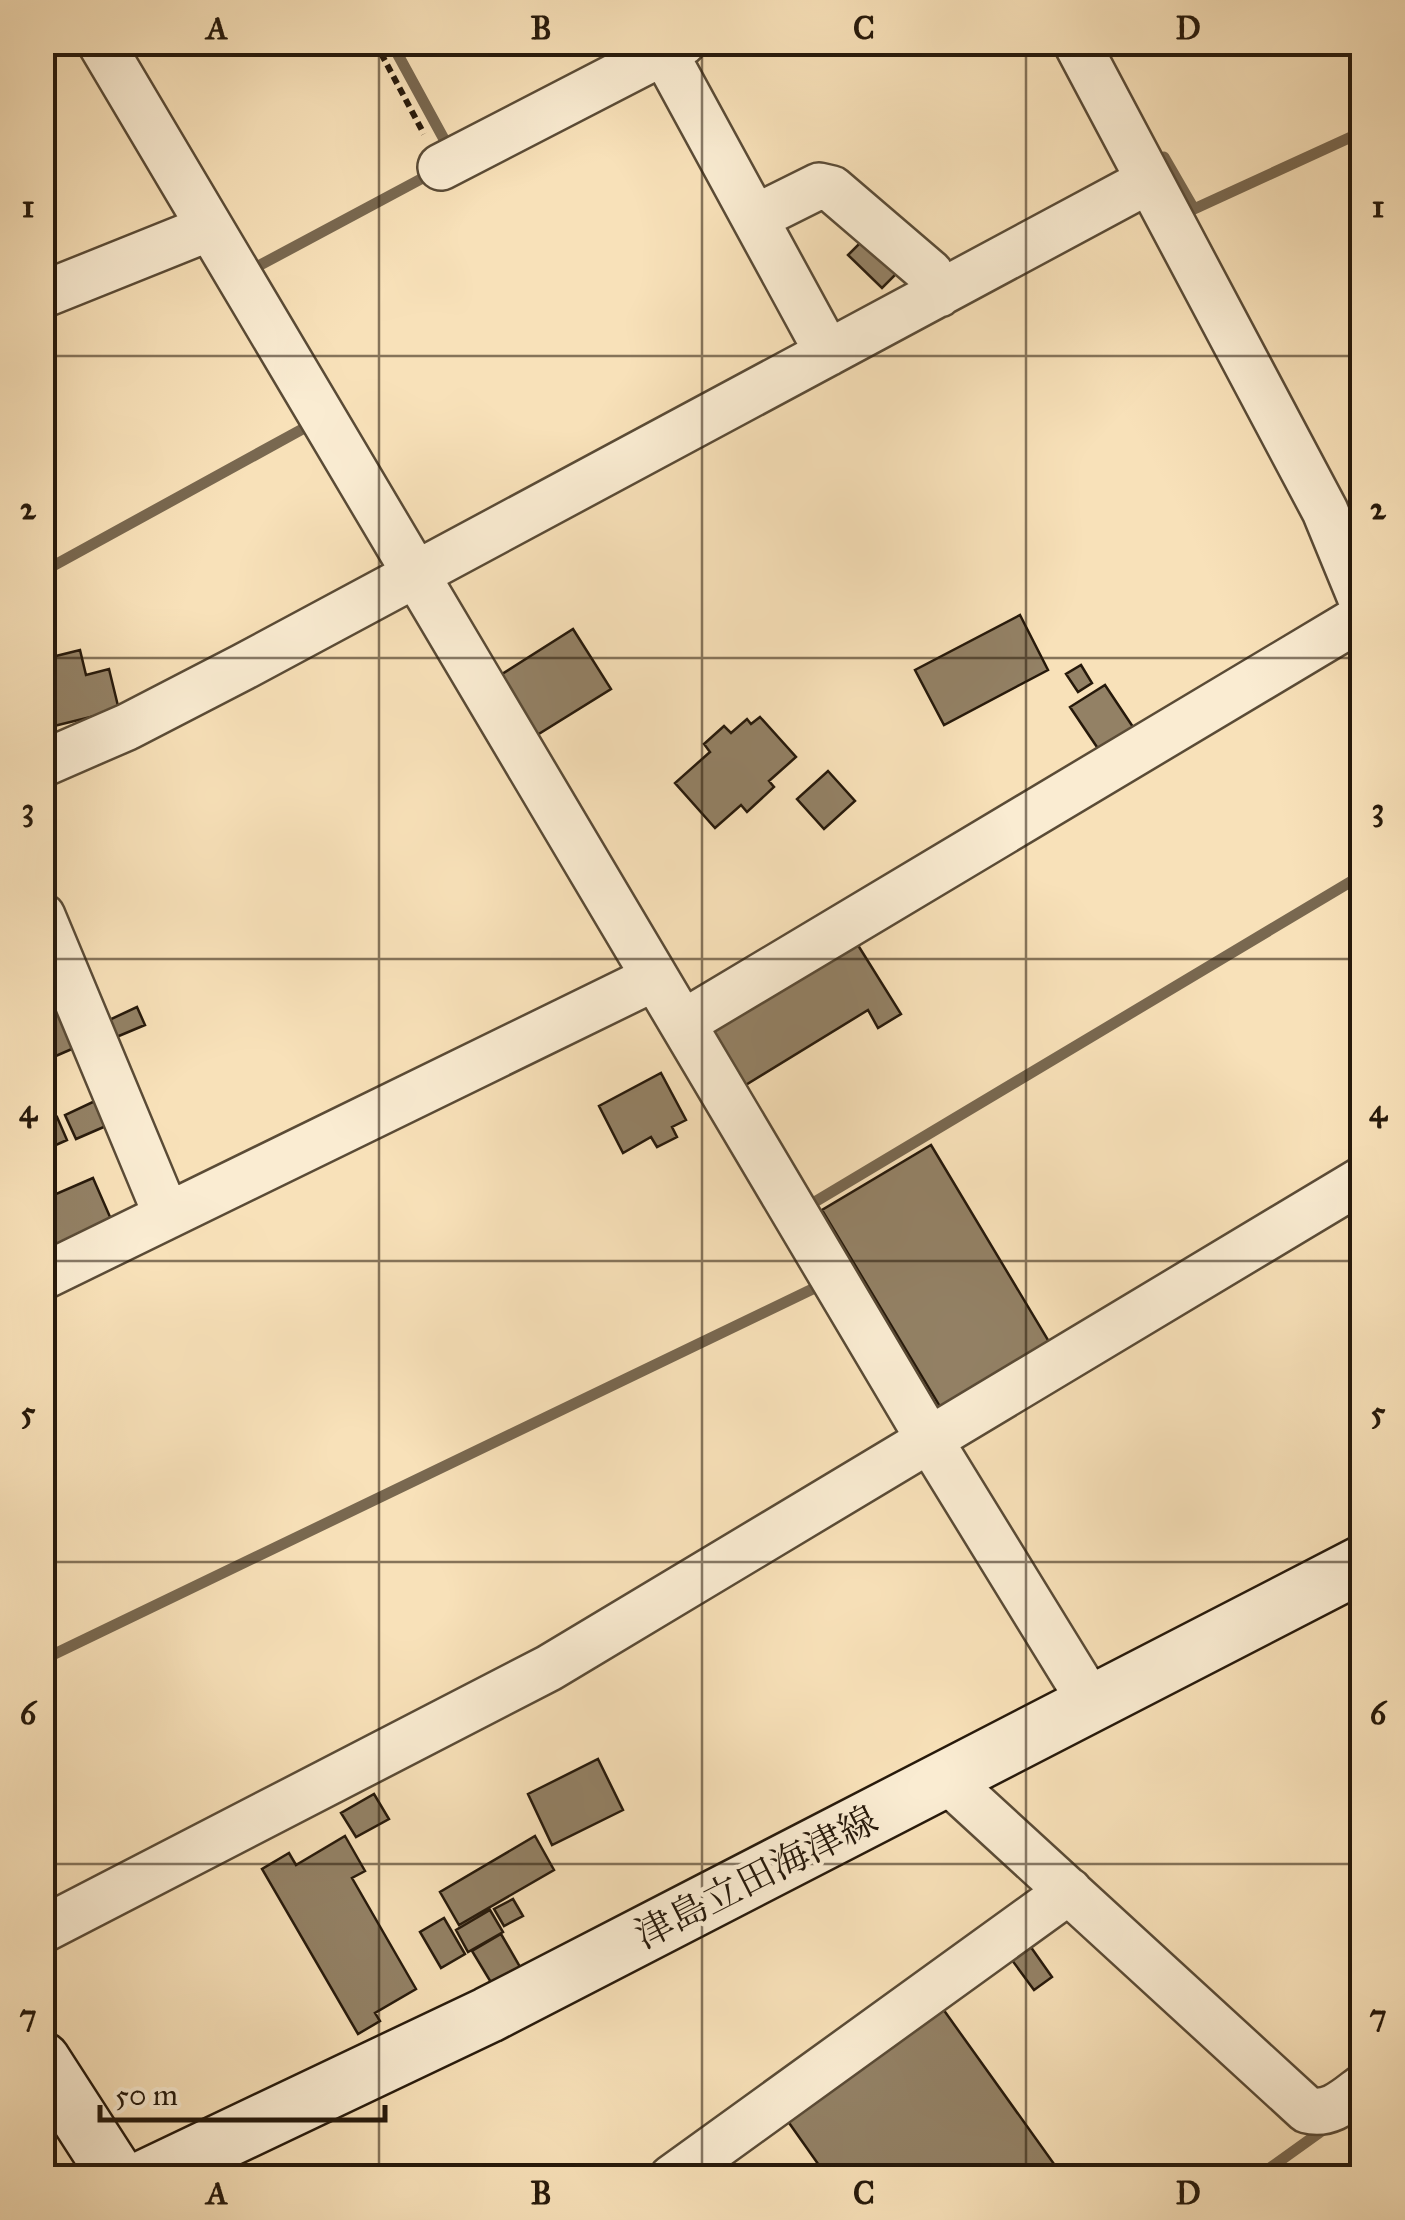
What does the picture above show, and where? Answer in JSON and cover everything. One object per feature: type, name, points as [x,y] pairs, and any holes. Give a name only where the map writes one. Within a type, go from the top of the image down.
[{"type":"main road","name":"津島立田海津線","points":[[145,2178],[488,2015],[1362,1564]]},
{"type":"main road","points":[[42,2060],[118,2178]]},
{"type":"street","points":[[100,42],[929,1439],[1092,1704]]},
{"type":"street","points":[[1076,42],[1148,181],[1344,503],[1362,601]]},
{"type":"street","points":[[441,167],[674,47],[755,218],[828,353]]},
{"type":"street","points":[[42,764],[127,727],[1148,181]]},
{"type":"street","points":[[755,218],[819,186],[832,189],[930,273],[939,294]]},
{"type":"street","points":[[42,295],[209,228]]},
{"type":"street","points":[[682,1023],[1362,617]]},
{"type":"street","points":[[42,916],[167,1216]]},
{"type":"street","points":[[42,1278],[654,978]]},
{"type":"street","points":[[42,1930],[549,1668],[1362,1180]]},
{"type":"street","points":[[946,1779],[1308,2110],[1320,2113],[1362,2088]]},
{"type":"street","points":[[672,2178],[1069,1891]]},
{"type":"path","points":[[375,42],[441,167]]},
{"type":"building","points":[[864,239],[897,273],[882,288],[848,255]]},
{"type":"building","points":[[1020,615],[1048,670],[944,725],[915,670]]},
{"type":"building","points":[[573,629],[611,689],[529,740],[491,681]]},
{"type":"building","points":[[80,650],[86,675],[109,669],[119,710],[46,728],[42,668],[55,666],[52,657]]},
{"type":"building","points":[[1081,665],[1092,683],[1078,692],[1066,674]]},
{"type":"building","points":[[1105,685],[1137,733],[1103,756],[1070,707]]},
{"type":"building","points":[[760,717],[796,757],[769,781],[774,787],[747,812],[741,805],[715,828],[675,783],[710,752],[704,744],[724,726],[731,733],[747,719],[751,724]]},
{"type":"building","points":[[828,771],[855,801],[824,829],[797,799]]},
{"type":"building","points":[[856,942],[901,1014],[878,1028],[868,1010],[744,1086],[711,1032]]},
{"type":"building","points":[[57,989],[81,1045],[42,1062],[42,996]]},
{"type":"building","points":[[137,1007],[145,1025],[114,1038],[107,1021]]},
{"type":"building","points":[[661,1073],[686,1120],[672,1127],[677,1137],[657,1147],[651,1137],[623,1153],[599,1106]]},
{"type":"building","points":[[95,1101],[106,1126],[76,1139],[65,1115]]},
{"type":"building","points":[[57,1117],[67,1140],[45,1150],[42,1124]]},
{"type":"building","points":[[931,1145],[1051,1345],[942,1410],[822,1210]]},
{"type":"building","points":[[93,1178],[114,1226],[42,1257],[42,1200]]},
{"type":"building","points":[[598,1759],[623,1810],[552,1845],[528,1794]]},
{"type":"building","points":[[374,1794],[389,1819],[356,1837],[341,1813]]},
{"type":"building","points":[[345,1836],[365,1871],[352,1878],[416,1989],[375,2013],[380,2021],[358,2034],[262,1869],[289,1853],[296,1865]]},
{"type":"building","points":[[535,1836],[554,1870],[459,1925],[440,1892]]},
{"type":"building","points":[[513,1899],[523,1916],[504,1926],[494,1909]]},
{"type":"building","points":[[490,1910],[503,1932],[468,1952],[456,1930]]},
{"type":"building","points":[[444,1918],[465,1954],[441,1968],[420,1932]]},
{"type":"building","points":[[501,1934],[523,1972],[495,1989],[472,1951]]},
{"type":"building","points":[[1028,1943],[1052,1977],[1034,1990],[1009,1956]]},
{"type":"building","points":[[943,2009],[1064,2178],[828,2178],[787,2120]]},
{"type":"waterway","points":[[391,42],[451,152]]},
{"type":"waterway","points":[[1164,157],[1194,209],[1362,132]]},
{"type":"waterway","points":[[249,271],[434,172]]},
{"type":"waterway","points":[[42,572],[308,426],[304,420]]},
{"type":"waterway","points":[[809,1209],[808,1206],[1362,875]]},
{"type":"waterway","points":[[42,1660],[825,1283]]},
{"type":"waterway","points":[[1256,2178],[1330,2125]]}]
